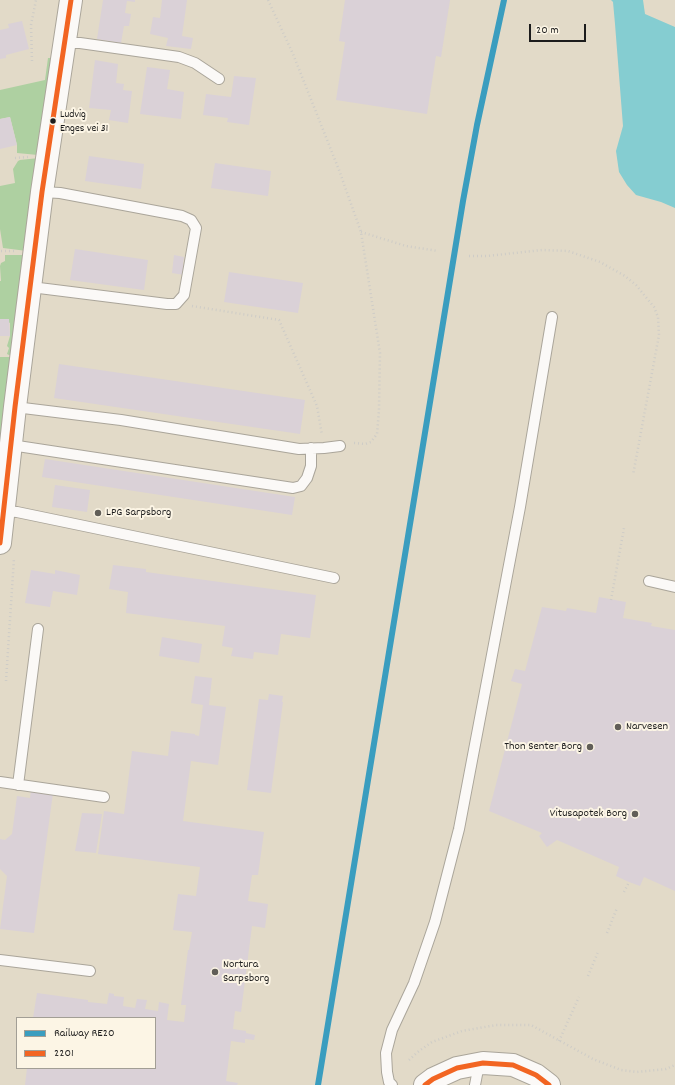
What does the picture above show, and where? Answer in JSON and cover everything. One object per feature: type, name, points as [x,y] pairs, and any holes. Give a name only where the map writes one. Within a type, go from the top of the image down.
[{"type":"street","points":[[0,543],[42,192],[71,0]]},
{"type":"street","points":[[425,1085],[433,1079],[457,1068],[483,1062],[513,1065],[536,1075],[549,1085]]},
{"type":"lane","points":[[65,43],[80,43],[179,57],[195,63],[219,79]]},
{"type":"lane","points":[[31,287],[176,304],[184,295],[196,228],[191,220],[182,216],[68,195],[42,192]]},
{"type":"lane","points":[[392,1085],[389,1082],[387,1072],[386,1054],[392,1030],[414,984],[435,922],[459,829],[520,507],[552,317]]},
{"type":"lane","points":[[15,408],[121,420],[299,449],[340,446]]},
{"type":"lane","points":[[11,445],[293,488],[301,486],[307,478],[311,466],[311,448]]},
{"type":"lane","points":[[3,511],[17,512],[334,578]]},
{"type":"lane","points":[[649,581],[675,586]]},
{"type":"lane","points":[[18,785],[38,629]]},
{"type":"lane","points":[[0,782],[104,798]]},
{"type":"lane","points":[[0,960],[90,971]]},
{"type":"lane","points":[[475,1085],[479,1063]]},
{"type":"path","points":[[32,61],[31,25],[36,0]]},
{"type":"path","points":[[268,0],[293,54],[339,170],[361,232],[380,353],[377,434],[371,442],[365,444],[348,443],[340,446]]},
{"type":"path","points":[[361,232],[406,246],[438,251]]},
{"type":"path","points":[[469,256],[487,256],[542,250],[568,251],[600,262],[625,276],[636,285],[654,307],[658,317],[659,335],[633,475]]},
{"type":"path","points":[[176,304],[279,320],[317,406],[324,448]]},
{"type":"path","points":[[611,600],[624,528]]},
{"type":"path","points":[[624,892],[629,882]]},
{"type":"path","points":[[607,932],[617,908]]},
{"type":"path","points":[[588,976],[598,952]]},
{"type":"path","points":[[560,1041],[578,998]]},
{"type":"path","points":[[409,1060],[432,1042],[462,1031],[496,1025],[531,1025],[592,1059],[621,1070],[638,1072],[666,1069],[675,1065]]},
{"type":"green space","points":[[48,58],[51,58],[38,155],[17,153],[17,145],[10,117],[0,119],[0,90],[45,80]]},
{"type":"green space","points":[[39,158],[27,251],[3,248],[0,229],[0,186],[15,183],[13,169],[18,161]]},
{"type":"green space","points":[[5,255],[27,255],[13,354],[9,355],[7,354],[9,348],[7,346],[10,336],[10,323],[0,319],[0,266],[1,263],[5,261]]},
{"type":"green space","points":[[0,357],[13,357],[0,446]]},
{"type":"water","points":[[611,0],[643,0],[645,14],[675,27],[675,208],[661,202],[636,195],[627,185],[619,172],[616,151],[623,126],[613,2]]},
{"type":"building","points":[[103,0],[135,0],[135,2],[127,1],[125,13],[131,14],[129,26],[124,26],[121,43],[97,39]]},
{"type":"building","points":[[162,0],[187,0],[182,36],[193,38],[191,49],[166,46],[168,38],[150,34],[153,17],[160,18]]},
{"type":"building","points":[[345,0],[450,0],[441,57],[436,56],[427,114],[336,100],[345,42],[339,41]]},
{"type":"building","points":[[22,21],[29,49],[6,55],[6,58],[0,59],[0,30],[9,28],[8,24]]},
{"type":"building","points":[[95,60],[118,64],[116,83],[124,84],[123,90],[132,91],[128,123],[109,120],[111,110],[89,108]]},
{"type":"building","points":[[147,67],[170,70],[167,89],[184,92],[181,119],[140,114]]},
{"type":"building","points":[[234,76],[256,78],[249,125],[227,122],[228,118],[203,115],[206,94],[231,97]]},
{"type":"building","points":[[10,117],[17,145],[0,149],[0,119]]},
{"type":"building","points":[[89,156],[144,164],[141,189],[85,181]]},
{"type":"building","points":[[215,163],[271,171],[268,196],[211,188]]},
{"type":"building","points":[[75,249],[148,260],[144,290],[70,280]]},
{"type":"building","points":[[174,255],[184,257],[184,275],[172,273]]},
{"type":"building","points":[[229,272],[303,283],[298,313],[224,302]]},
{"type":"building","points":[[0,319],[9,319],[10,336],[0,336]]},
{"type":"building","points":[[59,364],[305,400],[300,434],[54,398]]},
{"type":"building","points":[[45,459],[295,497],[292,515],[42,477]]},
{"type":"building","points":[[55,485],[90,490],[87,512],[52,507]]},
{"type":"building","points":[[113,565],[146,569],[146,572],[316,595],[310,638],[281,634],[278,655],[254,652],[253,659],[231,656],[233,648],[222,646],[225,626],[126,613],[128,592],[109,589]]},
{"type":"building","points":[[31,570],[55,574],[55,570],[80,575],[77,595],[53,591],[50,607],[25,603]]},
{"type":"building","name":"Thon Senter Borg","points":[[599,597],[626,602],[623,618],[652,623],[651,626],[675,630],[675,891],[644,877],[640,886],[629,882],[616,876],[619,867],[557,840],[547,847],[539,836],[542,833],[489,811],[522,684],[511,681],[515,669],[525,671],[542,607],[566,611],[567,608],[596,613]]},
{"type":"building","points":[[162,637],[202,644],[199,663],[159,656]]},
{"type":"building","points":[[195,676],[212,678],[209,705],[226,707],[218,765],[191,761],[183,821],[264,832],[258,875],[252,875],[248,901],[268,904],[265,928],[252,926],[241,1012],[235,1011],[233,1029],[246,1031],[246,1033],[255,1035],[254,1040],[245,1039],[245,1043],[231,1041],[226,1081],[238,1083],[237,1085],[25,1085],[27,1069],[156,1069],[156,1017],[33,1017],[37,993],[107,1004],[109,993],[114,994],[114,996],[124,997],[123,1006],[135,1008],[137,999],[147,1000],[145,1009],[158,1011],[159,1002],[169,1004],[167,1020],[184,1022],[186,1005],[181,1005],[188,950],[192,932],[173,930],[178,894],[196,896],[200,867],[98,854],[104,811],[124,814],[132,751],[168,756],[171,731],[195,734],[199,736],[203,705],[191,703]]},
{"type":"building","points":[[269,694],[283,696],[271,793],[247,790],[259,699],[268,700]]},
{"type":"building","points":[[31,790],[53,793],[34,933],[0,929],[7,876],[0,869],[0,839],[5,840],[12,834],[17,796],[30,798]]},
{"type":"building","points":[[82,813],[102,814],[96,853],[75,851]]},
{"type":"rail line","name":"RE20","points":[[318,1085],[463,201],[477,125],[504,0]]},
{"type":"transit line","name":"2201","points":[[0,543],[15,407],[42,192],[71,0]]},
{"type":"transit line","name":"2201","points":[[425,1085],[433,1079],[457,1068],[483,1063],[513,1065],[536,1075],[549,1085]]},
{"type":"place","name":"Ludvig Enges vei 31","points":[[53,121]]},
{"type":"place","name":"LPG Sarpsborg","points":[[98,513]]},
{"type":"place","name":"Narvesen","points":[[618,727]]},
{"type":"place","name":"Thon Senter Borg","points":[[590,747]]},
{"type":"place","name":"Vitusapotek Borg","points":[[635,814]]},
{"type":"place","name":"Nortura Sarpsborg","points":[[215,972]]}]
